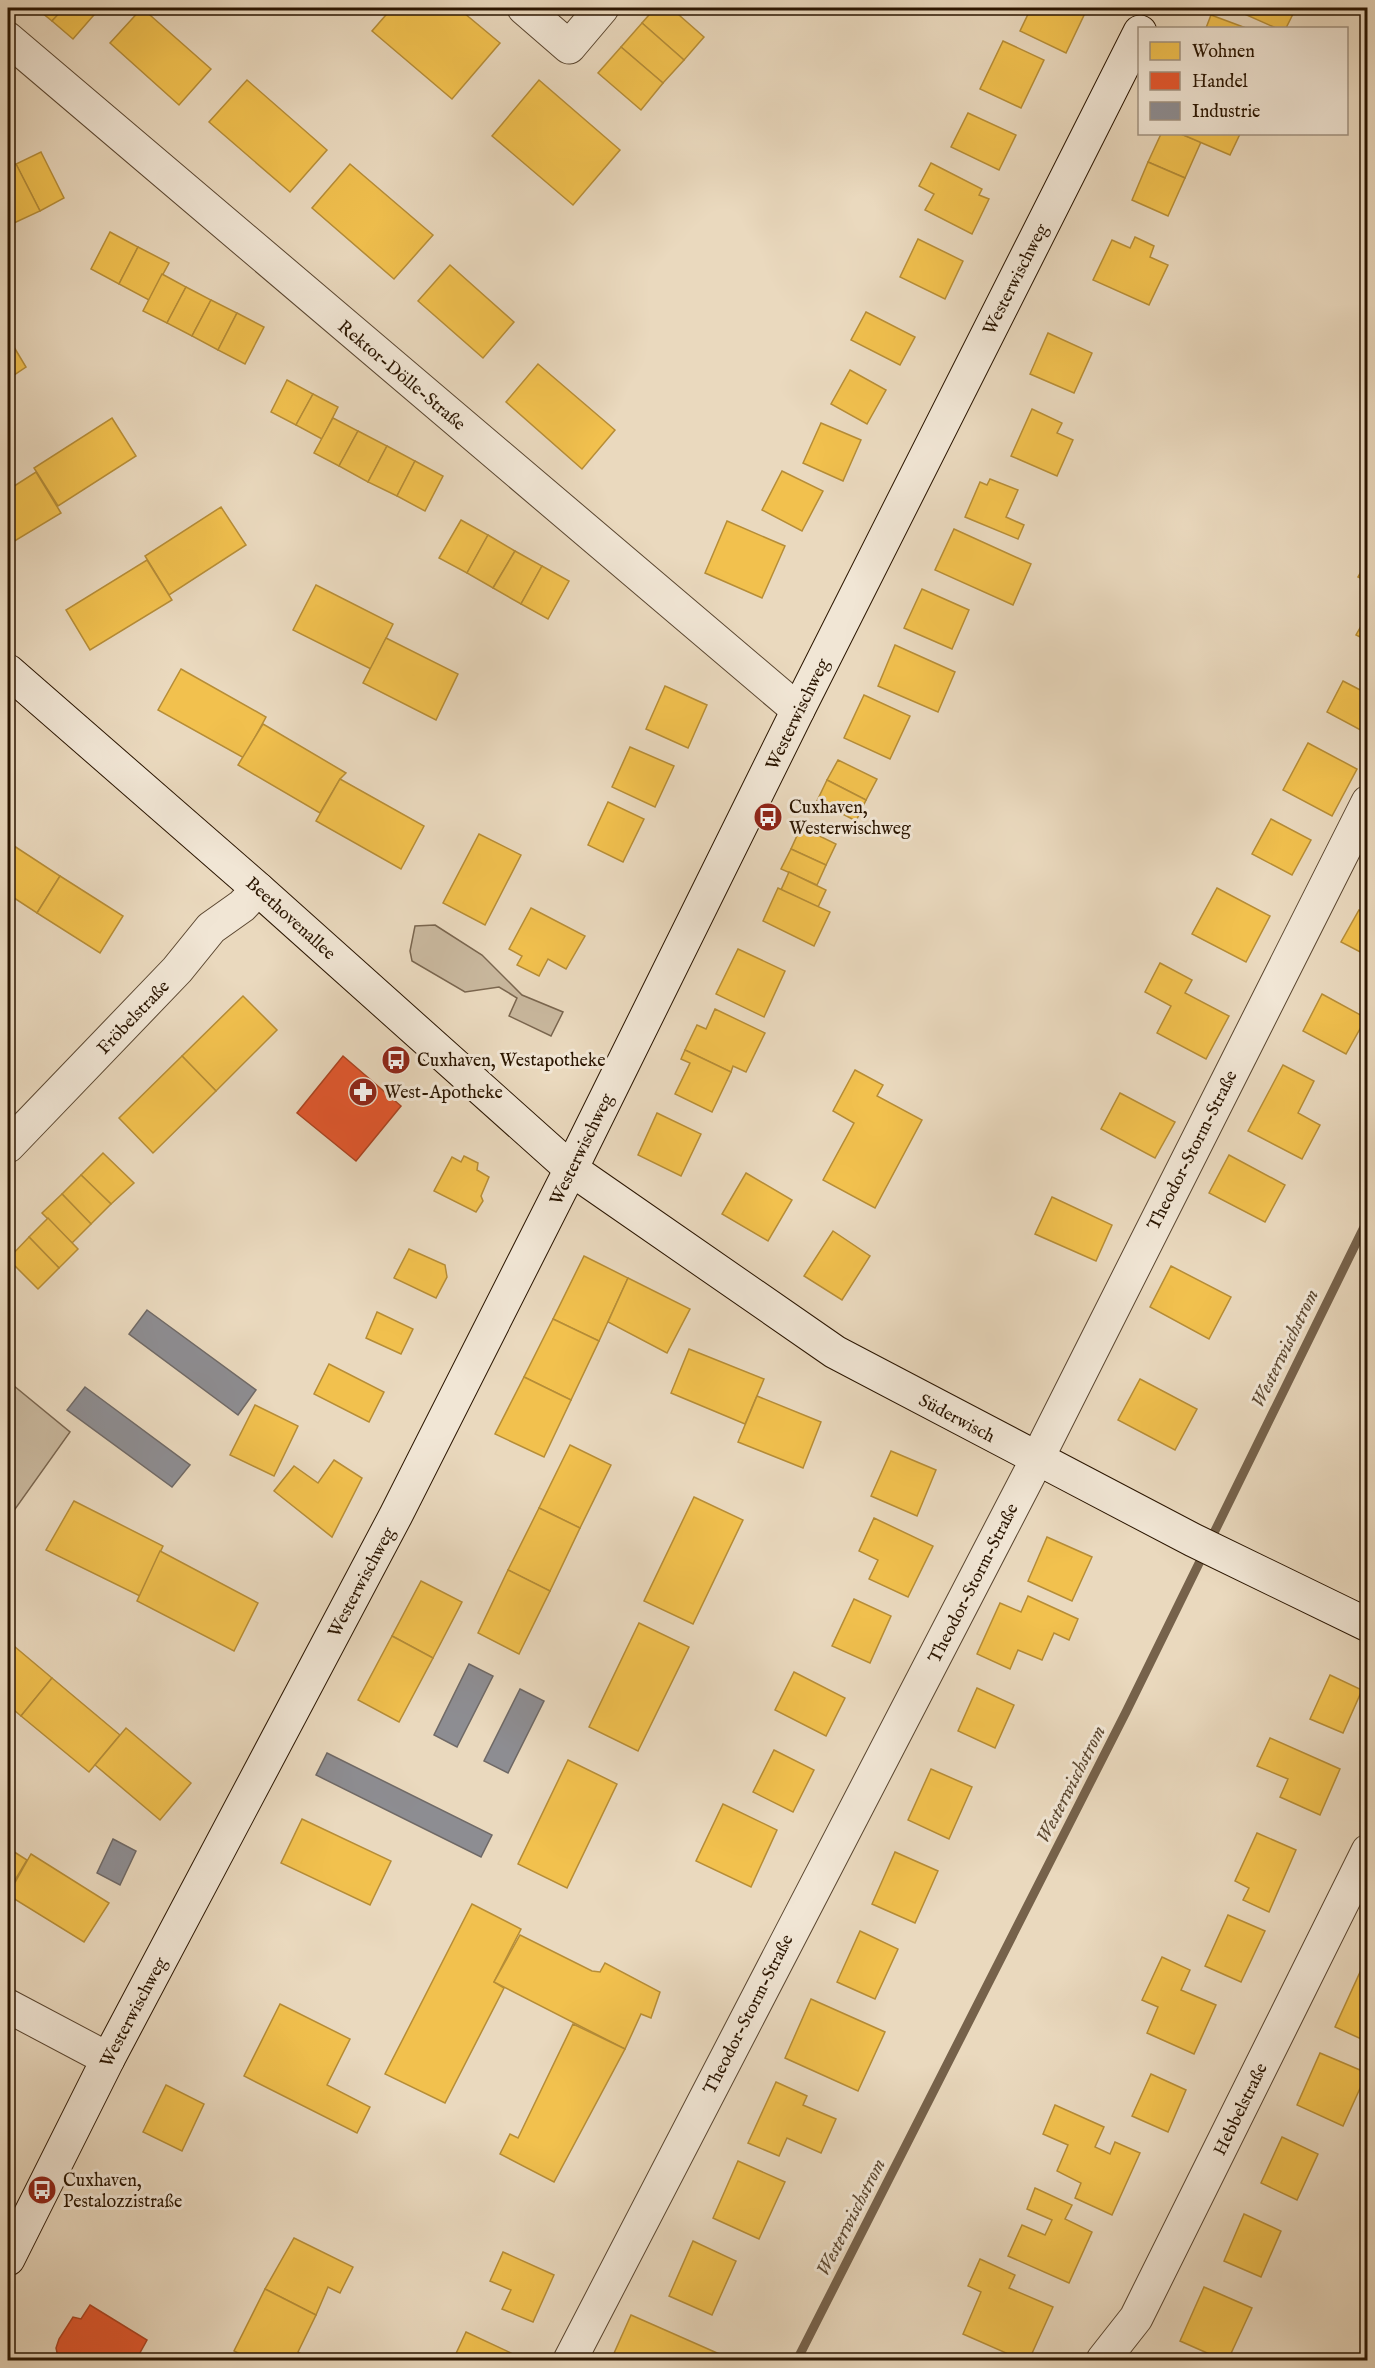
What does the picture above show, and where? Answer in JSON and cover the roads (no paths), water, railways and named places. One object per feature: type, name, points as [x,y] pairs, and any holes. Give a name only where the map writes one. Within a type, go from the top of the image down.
[{"type":"street","points":[[524,8],[569,47],[602,8]]},
{"type":"street","name":"Westerwischweg","points":[[1142,27],[1152,8]]},
{"type":"street","name":"Westerwischweg","points":[[8,2259],[108,2059],[396,1515],[1138,34]]},
{"type":"street","name":"Rektor-Dölle-Straße","points":[[8,39],[798,710]]},
{"type":"street","name":"Beethovenallee","points":[[8,671],[258,889],[571,1169]]},
{"type":"street","name":"Theodor-Storm-Straße","points":[[570,2361],[1036,1460],[1368,802]]},
{"type":"street","name":"Fröbelstraße","points":[[8,1146],[177,970],[211,928],[242,906],[258,889]]},
{"type":"street","name":"Süderwisch","points":[[571,1169],[835,1352],[1036,1460],[1225,1557],[1368,1625]]},
{"type":"street","name":"Hebbelstraße","points":[[1103,2361],[1136,2318],[1368,1851]]},
{"type":"street","points":[[8,2006],[108,2059]]},
{"type":"waterway","name":"Westerwischstrom","points":[[797,2360],[1126,1712],[1368,1219]]},
{"type":"place","name":"Cuxhaven, Westerwischweg","points":[[768,817]]},
{"type":"place","name":"Cuxhaven, Westapotheke","points":[[396,1060]]},
{"type":"place","name":"West-Apotheke","points":[[363,1092]]},
{"type":"place","name":"Cuxhaven, Pestalozzistraße","points":[[42,2190]]}]
